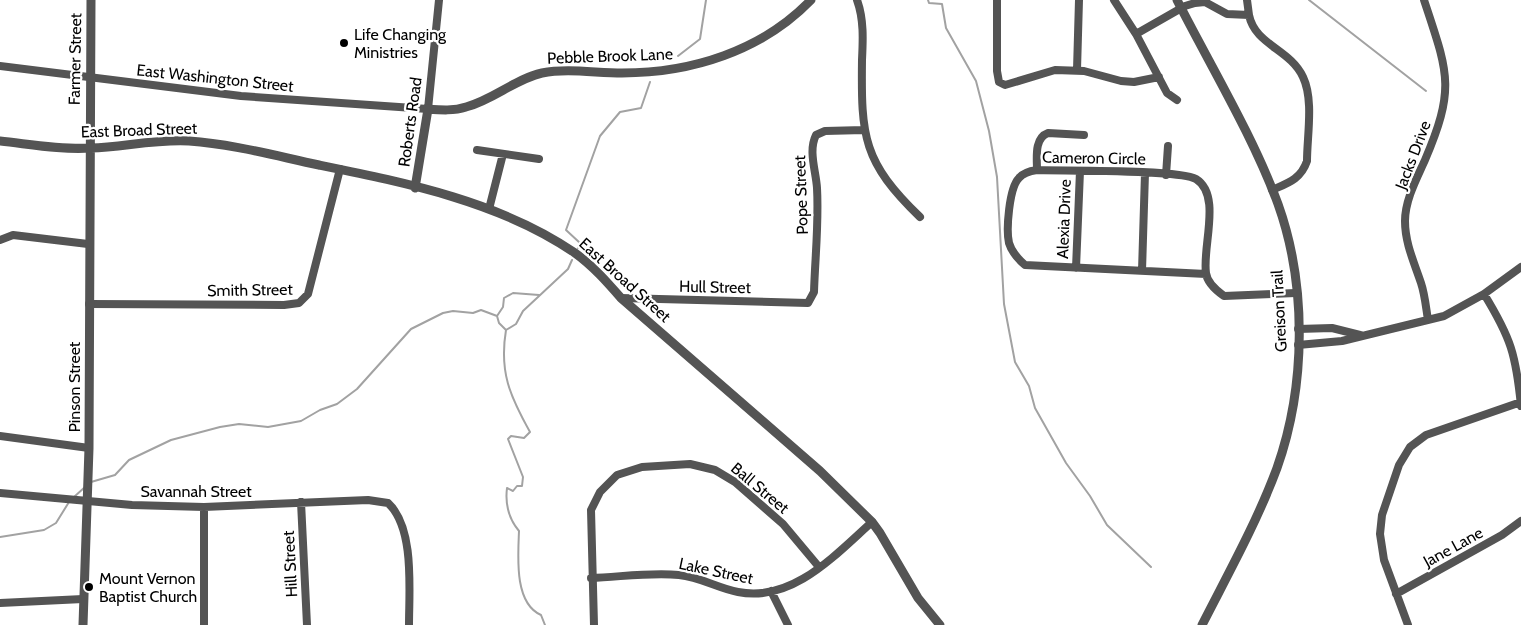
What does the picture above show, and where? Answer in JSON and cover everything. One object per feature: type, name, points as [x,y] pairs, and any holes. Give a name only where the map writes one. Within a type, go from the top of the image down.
[{"type":"street","name":"Farmer Street","points":[[89,149],[91,0]]},
{"type":"street","name":"Roberts Road","points":[[415,188],[428,109],[439,0]]},
{"type":"street","name":"Pebble Brook Lane","points":[[428,109],[466,107],[518,82],[550,72],[643,73],[680,69],[700,64],[761,39],[788,21],[811,0]]},
{"type":"street","points":[[857,0],[861,9],[863,33],[864,130],[872,156],[885,178],[898,196],[920,217]]},
{"type":"street","points":[[997,0],[996,56],[999,82],[1005,85],[1056,70],[1077,70],[1127,82],[1159,77]]},
{"type":"street","points":[[1077,70],[1079,0]]},
{"type":"street","points":[[1114,0],[1136,34],[1167,92],[1177,100]]},
{"type":"street","name":"Greison Trail","points":[[1177,0],[1258,157],[1272,190],[1287,238],[1296,293],[1298,329],[1295,390],[1289,427],[1277,467],[1261,506],[1202,625]]},
{"type":"street","points":[[1247,0],[1251,27],[1258,36],[1283,52],[1294,62],[1304,77],[1307,90],[1307,161],[1299,177],[1272,190]]},
{"type":"street","name":"Jacks Drive","points":[[1424,0],[1441,51],[1447,86],[1439,128],[1412,190],[1405,220],[1407,240],[1421,284],[1428,320]]},
{"type":"street","points":[[1136,34],[1189,4],[1205,2],[1227,14],[1249,15]]},
{"type":"street","name":"East Washington Street","points":[[0,66],[241,96],[428,109]]},
{"type":"street","name":"Pope Street","points":[[808,302],[814,292],[817,219],[814,138],[825,131],[864,130]]},
{"type":"street","points":[[1037,170],[1038,143],[1043,135],[1048,133],[1084,135]]},
{"type":"street","name":"East Broad Street","points":[[0,141],[89,149],[152,142],[188,141],[240,148],[340,169],[415,188],[490,209],[521,222],[576,254],[600,274],[621,298],[820,471],[872,522],[918,598],[940,625]]},
{"type":"street","points":[[1166,174],[1168,146]]},
{"type":"street","name":"Pinson Street","points":[[83,625],[88,448],[89,149]]},
{"type":"street","points":[[477,150],[539,159]]},
{"type":"street","points":[[490,209],[503,154]]},
{"type":"street","name":"Smith Street","points":[[89,304],[284,305],[299,303],[308,294],[340,169]]},
{"type":"street","name":"Cameron Circle","points":[[1037,170],[1080,171],[1166,174],[1194,178],[1200,182],[1210,200],[1206,274],[1025,265],[1013,253],[1009,242],[1011,197],[1014,185],[1020,176],[1037,170]]},
{"type":"street","name":"Alexia Drive","points":[[1076,268],[1080,171]]},
{"type":"street","points":[[1142,271],[1145,174]]},
{"type":"street","points":[[0,240],[13,235],[88,244]]},
{"type":"street","points":[[1298,345],[1342,342],[1360,335],[1428,320],[1451,312],[1484,294],[1521,267]]},
{"type":"street","points":[[1206,274],[1215,289],[1224,296],[1296,293]]},
{"type":"street","points":[[1408,625],[1384,560],[1380,534],[1382,515],[1397,472],[1410,447],[1426,435],[1521,404],[1513,348],[1503,324],[1484,294]]},
{"type":"street","name":"Hull Street","points":[[621,298],[808,302]]},
{"type":"street","points":[[1298,329],[1332,328],[1360,335]]},
{"type":"street","points":[[0,436],[88,448]]},
{"type":"street","name":"Ball Street","points":[[594,625],[591,578],[591,510],[600,492],[617,475],[642,467],[690,464],[715,470],[736,482],[783,524],[819,567]]},
{"type":"street","name":"Savannah Street","points":[[0,493],[132,505],[204,507],[368,500],[388,503],[400,518],[406,544],[409,576],[409,625]]},
{"type":"street","name":"Hill Street","points":[[301,502],[306,625]]},
{"type":"street","points":[[204,507],[204,625]]},
{"type":"street","name":"Jane Lane","points":[[1396,594],[1502,535],[1521,521]]},
{"type":"street","name":"Lake Street","points":[[591,578],[678,574],[695,577],[715,586],[740,593],[771,591],[805,579],[872,522]]},
{"type":"street","points":[[771,591],[788,625]]},
{"type":"street","points":[[0,603],[83,599]]},
{"type":"waterway","points":[[678,56],[700,39],[706,0]]},
{"type":"waterway","points":[[928,0],[929,3],[942,4],[946,28],[976,81],[989,131],[997,177],[1004,304],[1015,362],[1029,386],[1035,408],[1066,463],[1090,496],[1107,525],[1151,567]]},
{"type":"waterway","points":[[1309,0],[1426,91]]},
{"type":"waterway","points":[[578,248],[580,243],[566,230],[600,136],[620,112],[641,108],[650,82]]},
{"type":"waterway","points":[[545,625],[541,615],[532,609],[522,590],[518,566],[519,531],[510,516],[507,505],[507,488],[513,491],[517,486],[522,486],[523,477],[508,439],[511,436],[524,438],[530,432],[517,407],[508,383],[505,371],[504,345],[506,330],[516,324],[523,311],[568,269],[572,260]]},
{"type":"waterway","points":[[91,482],[115,475],[129,460],[171,440],[239,424],[268,427],[301,421],[320,410],[337,404],[357,389],[411,329],[443,313],[453,311],[473,313],[481,310],[497,316],[503,307],[504,298],[513,293],[539,295]]},
{"type":"waterway","points":[[497,316],[499,323],[506,330]]},
{"type":"waterway","points":[[74,497],[85,487]]},
{"type":"waterway","points":[[0,537],[44,530],[56,523],[69,502]]},
{"type":"place","name":"Life Changing Ministries","points":[[344,43]]},
{"type":"place","name":"Mount Vernon Baptist Church","points":[[89,587]]}]
